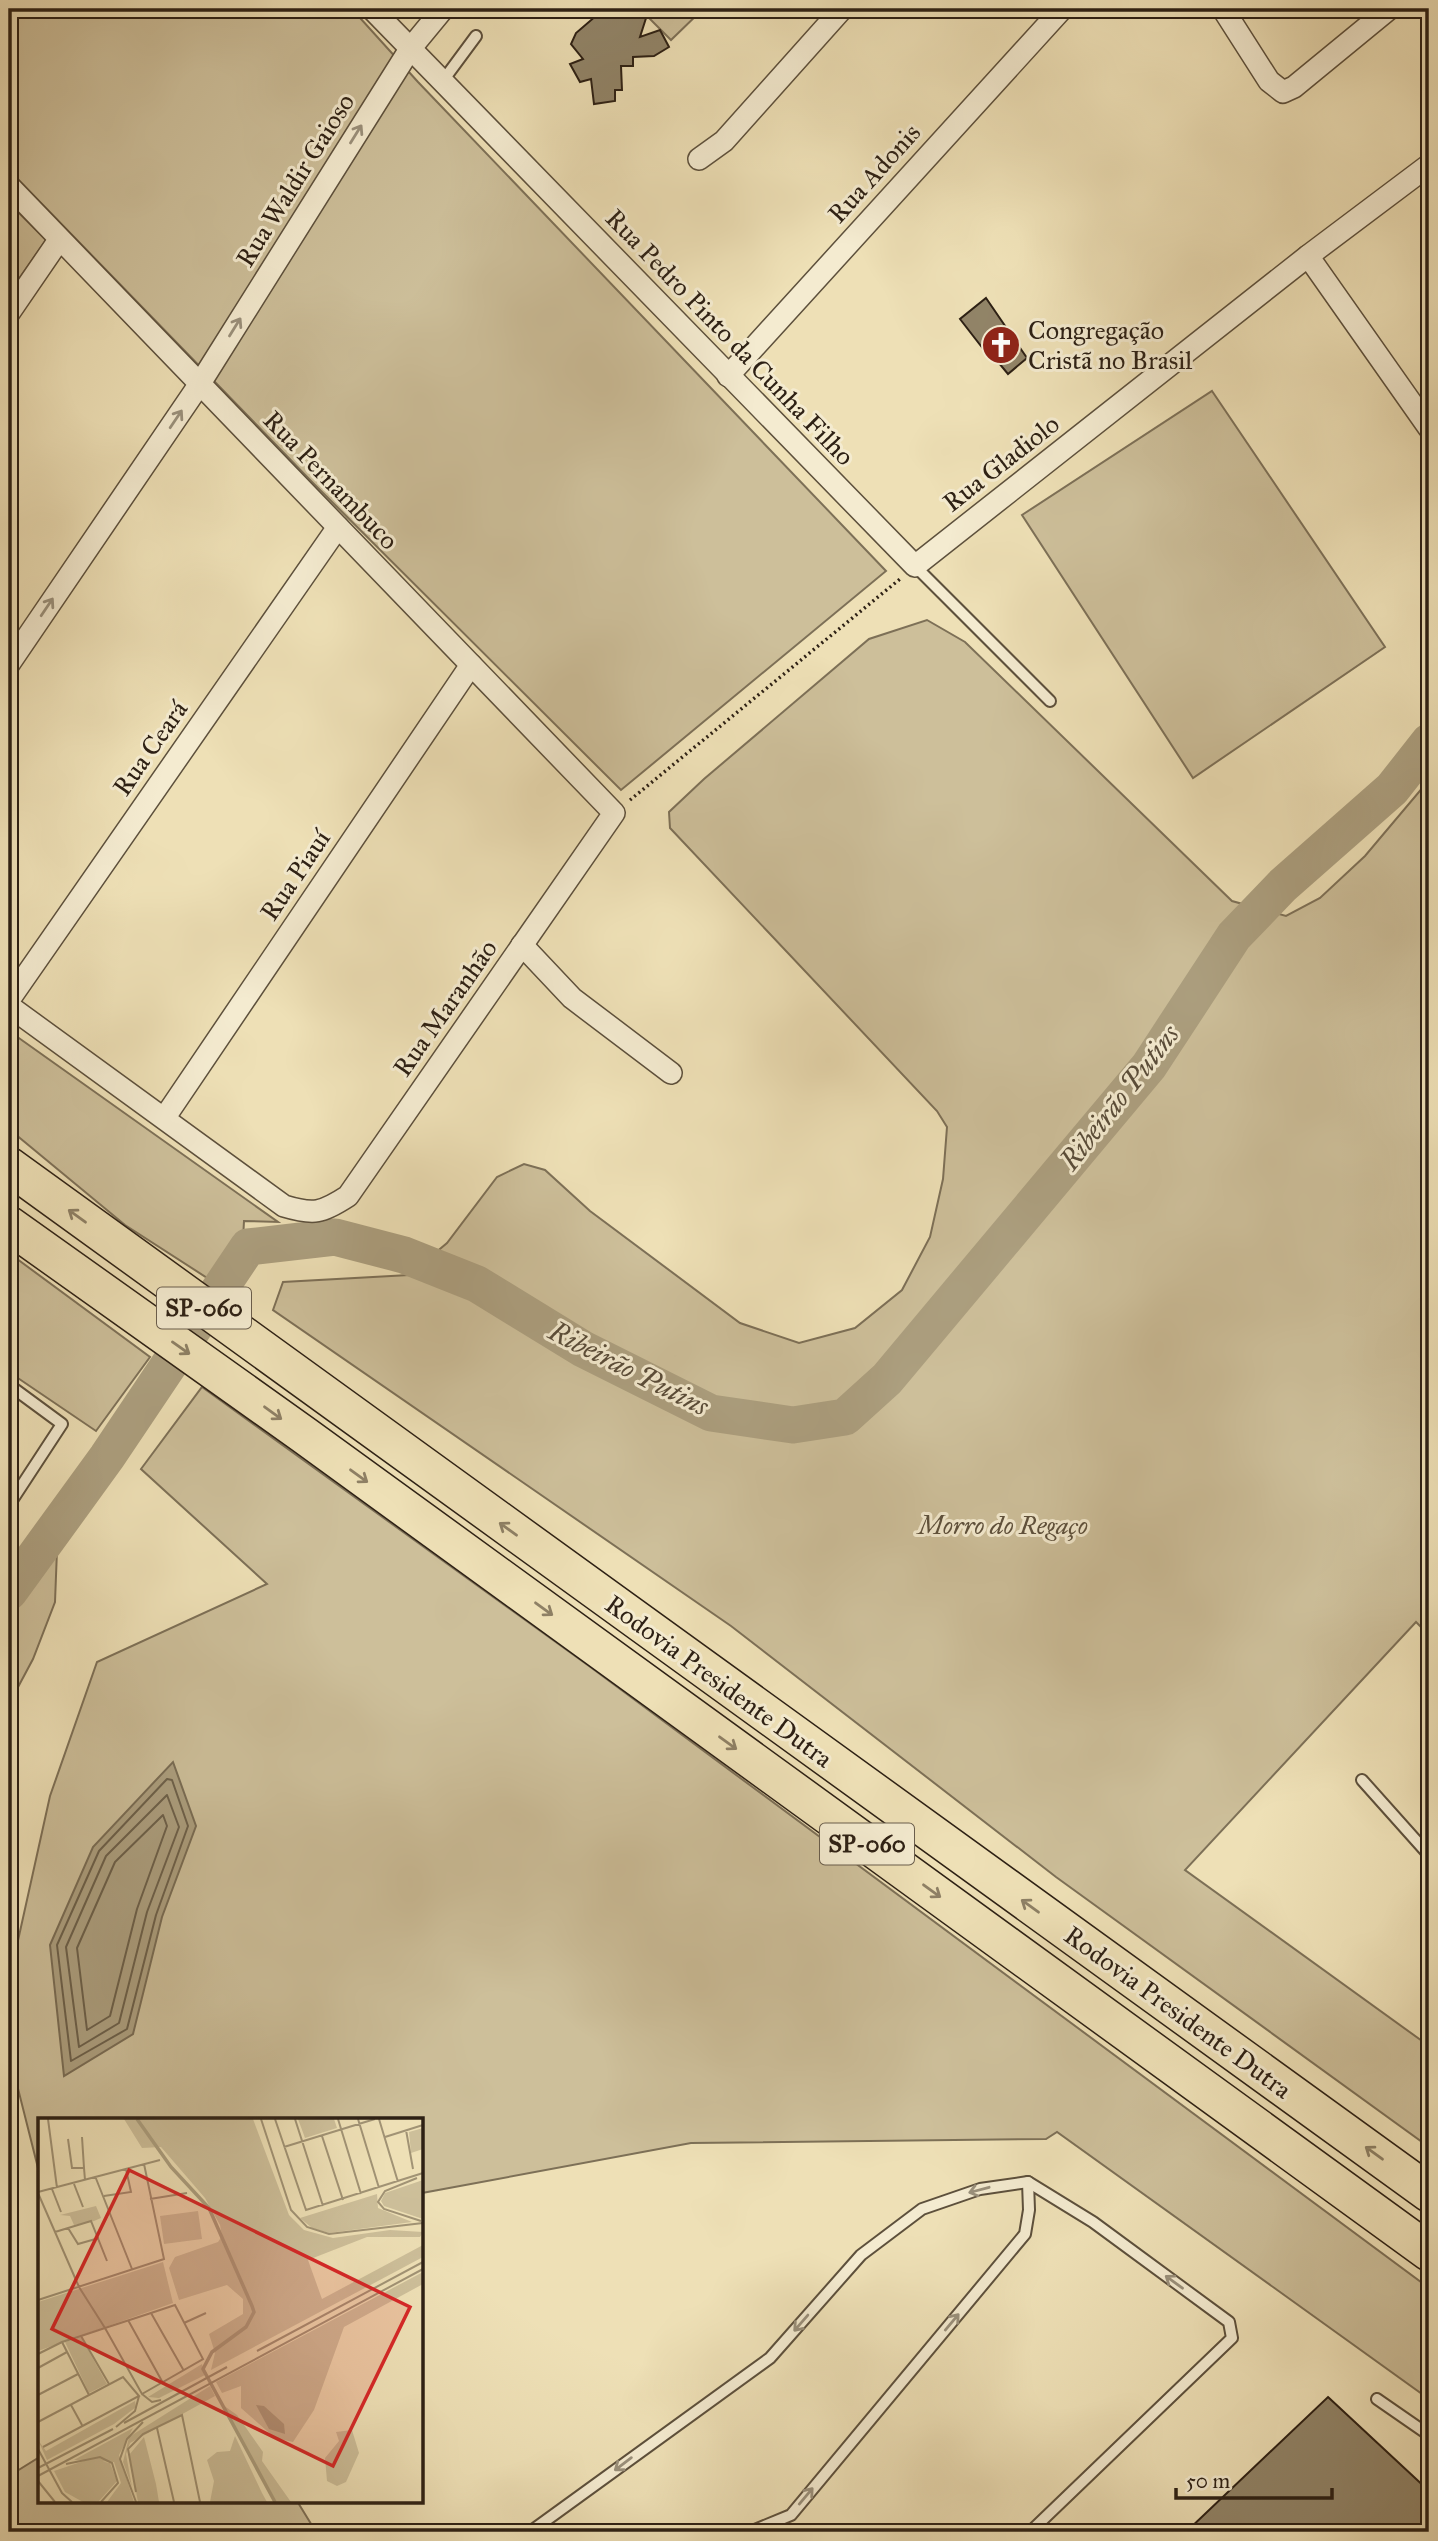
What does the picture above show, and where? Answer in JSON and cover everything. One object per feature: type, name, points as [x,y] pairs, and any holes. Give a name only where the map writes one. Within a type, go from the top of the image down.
[{"type":"highway","name":"Rodovia Presidente Dutra","points":[[9,1166],[1429,2193]]},
{"type":"highway","name":"Rodovia Presidente Dutra","points":[[9,1225],[241,1390],[1429,2252]]},
{"type":"street","name":"Rua Pedro Pinto da Cunha Filho","points":[[372,9],[915,566]]},
{"type":"street","name":"Rua Waldir Gaioso","points":[[9,664],[199,385],[410,49],[443,9]]},
{"type":"street","name":"Rua Adonis","points":[[728,376],[1062,9]]},
{"type":"street","points":[[1223,9],[1269,81],[1283,92],[1294,87],[1389,9]]},
{"type":"street","points":[[699,159],[724,141],[833,12]]},
{"type":"street","name":"Rua Gladiolo","points":[[915,566],[1308,256],[1429,165]]},
{"type":"street","name":"Rua Pernambuco","points":[[9,186],[58,240],[614,813]]},
{"type":"street","points":[[9,313],[58,240]]},
{"type":"street","points":[[1308,256],[1429,428]]},
{"type":"street","name":"Rua Ceará","points":[[9,1000],[338,527]]},
{"type":"street","name":"Rua Piauí","points":[[165,1117],[471,665]]},
{"type":"street","name":"Rua Maranhão","points":[[165,1117],[284,1206],[306,1213],[325,1210],[348,1196],[614,813]]},
{"type":"street","points":[[522,945],[572,998],[671,1073]]},
{"type":"street","points":[[9,1006],[165,1117]]},
{"type":"lane","points":[[442,82],[475,36]]},
{"type":"lane","name":"Rua Pedro Pinto da Cunha Filho","points":[[915,566],[1050,701]]},
{"type":"lane","points":[[9,1385],[62,1424],[9,1506]]},
{"type":"lane","points":[[1362,1780],[1429,1855]]},
{"type":"lane","points":[[530,2532],[770,2358],[861,2255],[922,2209],[980,2189],[1028,2182],[1093,2222],[1229,2322],[1232,2338],[1030,2532]]},
{"type":"lane","points":[[750,2532],[791,2515],[1025,2234],[1029,2210],[1028,2182]]},
{"type":"lane","points":[[1377,2399],[1429,2435]]},
{"type":"path","points":[[614,813],[915,566]]},
{"type":"green space","points":[[9,9],[352,9],[418,82],[886,571],[621,790],[314,484],[9,170]]},
{"type":"green space","points":[[656,9],[703,9],[671,40],[648,17]]},
{"type":"green space","points":[[9,203],[46,240],[9,293]]},
{"type":"green space","points":[[1212,391],[1385,647],[1193,778],[1022,515]]},
{"type":"green space","name":"Morro do Regaço","points":[[927,620],[965,642],[1232,901],[1286,916],[1320,898],[1365,856],[1429,780],[1429,1635],[1416,1622],[1185,1870],[1429,2046],[1429,2147],[1056,1877],[731,1626],[273,1310],[283,1282],[409,1275],[447,1243],[497,1177],[524,1164],[545,1170],[590,1211],[740,1323],[799,1343],[855,1328],[902,1290],[930,1237],[943,1179],[947,1127],[937,1111],[670,828],[669,812],[869,639]]},
{"type":"green space","points":[[9,1031],[278,1222],[244,1221],[243,1240],[215,1283],[125,1225],[9,1129]]},
{"type":"green space","points":[[9,1253],[150,1357],[96,1431],[9,1372]]},
{"type":"green space","points":[[202,1387],[589,1666],[1429,2288],[1429,2399],[1057,2132],[1046,2139],[691,2143],[424,2193],[424,2118],[38,2118],[38,2168],[9,2053],[9,1981],[50,1796],[97,1662],[267,1584],[141,1469]]},
{"type":"green space","points":[[58,1524],[55,1602],[33,1659],[9,1704],[9,1592]]},
{"type":"green space","points":[[38,2458],[38,2502],[298,2502],[316,2532],[9,2532],[9,2476]]},
{"type":"water","points":[[173,1762],[196,1826],[162,1917],[133,2034],[64,2076],[50,1945],[93,1847]]},
{"type":"building","points":[[604,9],[636,9],[647,15],[640,37],[660,30],[669,47],[654,56],[633,57],[633,66],[621,66],[622,90],[615,90],[615,101],[594,104],[591,79],[580,82],[570,64],[583,59],[571,44],[576,33]]},
{"type":"building","name":"Congregação Cristã no Brasil","points":[[986,298],[1027,358],[1008,374],[994,357],[991,359],[960,319]]},
{"type":"building","points":[[1328,2397],[1429,2491],[1429,2532],[1186,2532]]},
{"type":"waterway","name":"Ribeirão Putins","points":[[9,1592],[107,1457],[248,1247],[335,1237],[404,1255],[477,1284],[583,1349],[711,1413],[793,1425],[845,1417],[887,1379],[1149,1066],[1234,936],[1283,885],[1392,789],[1429,742]]},
{"type":"place","name":"Congregação Cristã no Brasil","points":[[1001,345]]}]
